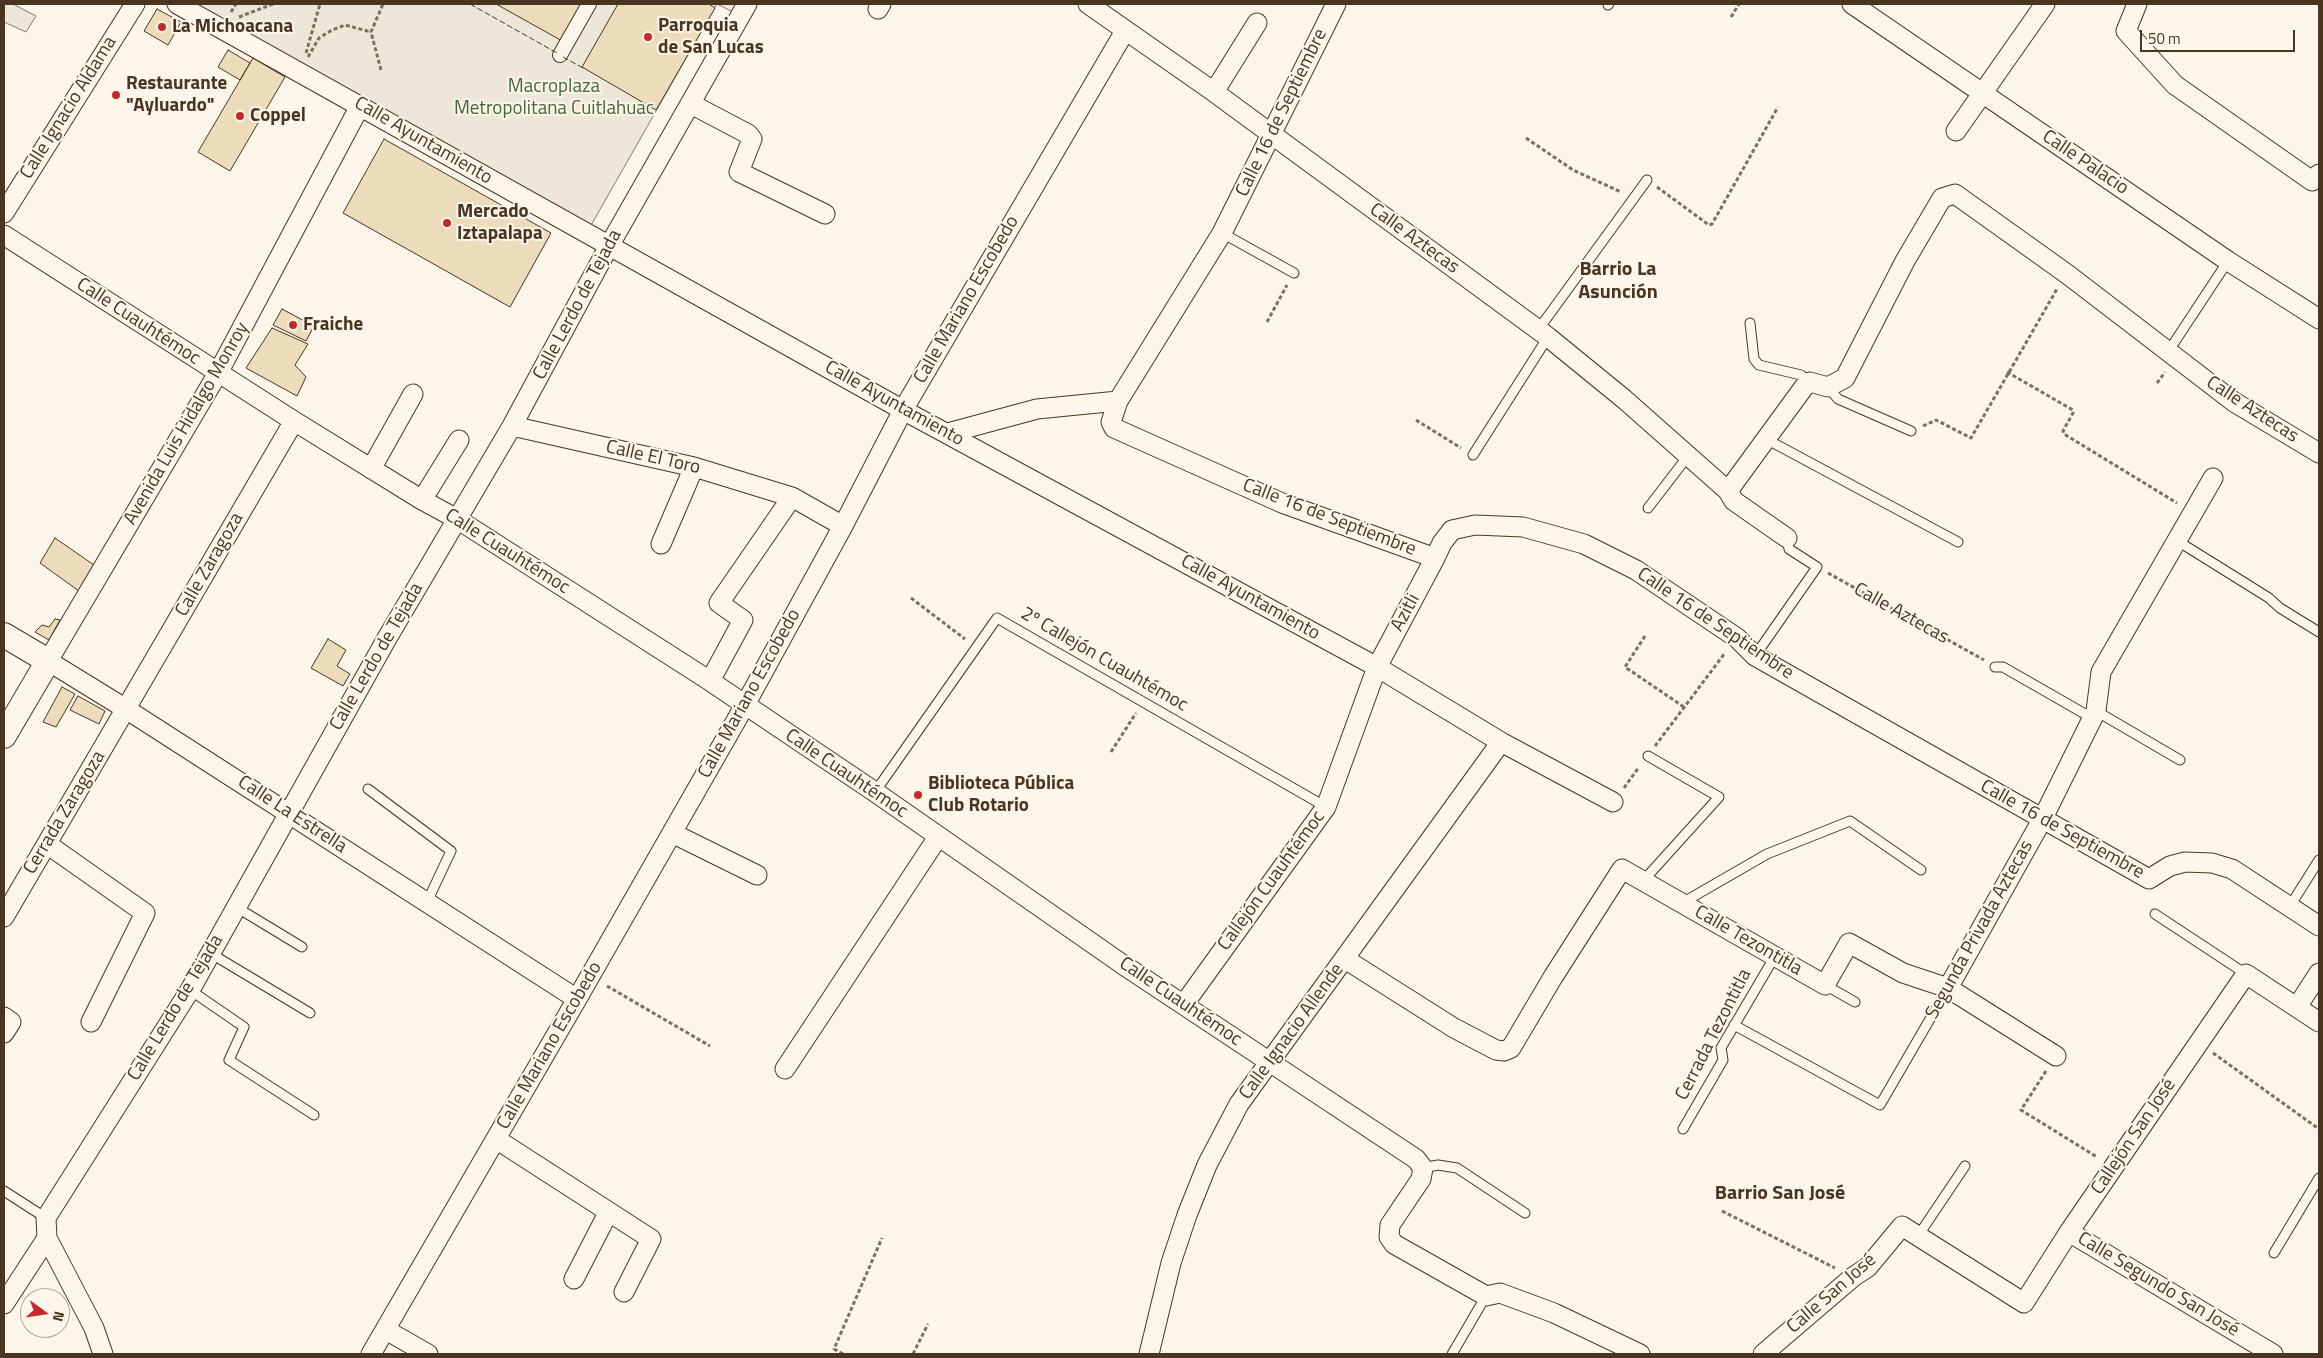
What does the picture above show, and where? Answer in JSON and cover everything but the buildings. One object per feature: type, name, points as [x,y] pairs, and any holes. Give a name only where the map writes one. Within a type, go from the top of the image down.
[{"type":"street","name":"Calle Ignacio Aldama","points":[[4,213],[135,4]]},
{"type":"street","name":"Calle Ayuntamiento","points":[[177,4],[903,410],[1377,667],[1501,742],[1613,802]]},
{"type":"street","points":[[560,55],[589,4]]},
{"type":"street","name":"Calle Lerdo de Tejada","points":[[46,1218],[190,990],[288,813],[512,426],[609,246],[747,4]]},
{"type":"street","name":"Calle Aztecas","points":[[1088,4],[1214,92],[1543,334],[1624,399],[1728,490],[1734,501],[1787,538]]},
{"type":"street","name":"Calle 16 de Septiembre","points":[[1336,4],[1222,234],[1118,401],[1111,422],[1114,428],[1122,434],[1282,503],[1435,558],[1442,543],[1452,530],[1475,526],[1523,527],[1554,534],[1584,544],[1636,570],[1737,638],[1755,656],[2149,879],[2170,866],[2185,862],[2212,863],[2232,870],[2319,926]]},
{"type":"street","name":"Calle Palacio","points":[[1852,4],[2228,260],[2319,319]]},
{"type":"street","points":[[1956,131],[2045,4]]},
{"type":"street","points":[[2138,4],[2126,31],[2175,85],[2312,182],[2319,174]]},
{"type":"street","points":[[1214,92],[1257,23]]},
{"type":"street","name":"Calle Mariano Escobedo","points":[[370,1354],[386,1330],[578,999],[843,526],[903,410],[1125,30]]},
{"type":"street","points":[[691,104],[748,134],[752,139],[752,146],[739,172],[825,214]]},
{"type":"street","name":"Avenida Luis Hidalgo Monroy","points":[[4,736],[218,374],[360,106]]},
{"type":"street","name":"Calle Aztecas","points":[[1728,490],[1804,387],[1845,378],[1904,261],[1942,198],[1955,194],[2066,274],[2234,402],[2319,453]]},
{"type":"street","name":"Calle Cuauhtémoc","points":[[4,235],[218,374],[422,500],[457,519],[710,681],[875,792],[1122,964],[1416,1158],[1423,1168]]},
{"type":"street","points":[[371,469],[413,394]]},
{"type":"street","points":[[948,434],[1037,409],[1118,401]]},
{"type":"street","name":"Calle Zaragoza","points":[[126,709],[294,421]]},
{"type":"street","name":"Calle El Toro","points":[[512,426],[694,467],[792,497],[843,526]]},
{"type":"street","points":[[422,500],[459,440]]},
{"type":"street","points":[[661,544],[694,467]]},
{"type":"street","name":"Segunda Privada Aztecas","points":[[1948,988],[2042,820],[2094,714],[2101,672],[2213,478]]},
{"type":"street","points":[[710,681],[743,620],[719,603],[792,497]]},
{"type":"street","name":"Azitli","points":[[1377,667],[1435,558]]},
{"type":"street","name":"Calle La Estrella","points":[[4,635],[126,709],[578,999]]},
{"type":"street","name":"Callejón Cuauhtémoc","points":[[1184,1004],[1326,807],[1377,667]]},
{"type":"street","name":"Cerrada Zaragoza","points":[[4,917],[126,709]]},
{"type":"street","name":"Calle Ignacio Allende","points":[[1149,1354],[1171,1263],[1187,1215],[1207,1165],[1239,1104],[1501,742]]},
{"type":"street","points":[[672,833],[757,875]]},
{"type":"street","points":[[785,1069],[938,837]]},
{"type":"street","points":[[46,844],[145,913],[90,1022]]},
{"type":"street","name":"Calle Tezontitla","points":[[1345,959],[1454,1028],[1496,1050],[1504,1051],[1510,1048],[1622,869],[1825,985]]},
{"type":"street","points":[[1825,985],[1849,943],[1903,973],[1948,988],[2056,1056]]},
{"type":"street","points":[[2297,1007],[2319,973]]},
{"type":"street","points":[[2246,974],[2319,1022]]},
{"type":"street","name":"Callejón San José","points":[[2024,1303],[2069,1232],[2246,974]]},
{"type":"street","points":[[4,1017],[11,1022],[4,1033]]},
{"type":"street","points":[[496,1139],[651,1239],[624,1292]]},
{"type":"street","points":[[1423,1168],[1421,1179],[1390,1224],[1389,1237],[1394,1244],[1486,1296],[1500,1293],[1554,1313],[1640,1354]]},
{"type":"street","points":[[574,1279],[608,1213]]},
{"type":"street","points":[[46,1218],[46,1238],[94,1328],[103,1354]]},
{"type":"street","name":"Calle San José","points":[[1763,1354],[1853,1277],[1868,1267],[1902,1226],[2024,1303]]},
{"type":"street","name":"Calle Segundo San José","points":[[2069,1232],[2273,1354]]},
{"type":"street","points":[[4,1304],[46,1238]]},
{"type":"street","points":[[386,1330],[428,1354]]},
{"type":"lane","points":[[1473,454],[1543,334],[1647,180]]},
{"type":"lane","points":[[1222,234],[1294,273]]},
{"type":"lane","points":[[2168,352],[2228,260]]},
{"type":"lane","points":[[1750,323],[1754,359],[1759,365],[1801,376],[1819,384],[1838,399],[1911,431]]},
{"type":"lane","points":[[1766,439],[1958,542]]},
{"type":"lane","points":[[1648,508],[1688,456]]},
{"type":"lane","name":"Calle Aztecas","points":[[1787,538],[1789,549],[1817,567]]},
{"type":"lane","points":[[2176,540],[2269,598],[2280,608],[2319,632]]},
{"type":"lane","points":[[1755,656],[1817,567]]},
{"type":"lane","name":"2º Callejón Cuauhtémoc","points":[[875,792],[997,618],[1326,807]]},
{"type":"lane","points":[[1995,666],[2003,667],[2180,760]]},
{"type":"lane","points":[[1643,881],[1719,798],[1648,756]]},
{"type":"lane","points":[[368,789],[452,851],[427,902]]},
{"type":"lane","points":[[1682,903],[1767,854],[1850,821],[1921,870]]},
{"type":"lane","points":[[2290,906],[2319,860]]},
{"type":"lane","points":[[236,907],[302,947]]},
{"type":"lane","points":[[2155,914],[2246,974]]},
{"type":"lane","points":[[210,953],[310,1013]]},
{"type":"lane","name":"Cerrada Tezontitla","points":[[1683,1129],[1723,1060],[1721,1048],[1775,956]]},
{"type":"lane","points":[[1825,985],[1855,1002]]},
{"type":"lane","name":"Segunda Privada Aztecas","points":[[1734,1025],[1880,1105],[1948,988]]},
{"type":"lane","points":[[190,990],[244,1027],[229,1060],[314,1115]]},
{"type":"lane","points":[[1423,1168],[1438,1165],[1457,1168],[1525,1213]]},
{"type":"lane","points":[[1918,1236],[1965,1166]]},
{"type":"lane","points":[[2274,1252],[2319,1178]]},
{"type":"lane","points":[[4,1191],[46,1218]]},
{"type":"lane","points":[[1452,1354],[1486,1296]]},
{"type":"path","points":[[232,20],[273,4]]},
{"type":"path","points":[[320,4],[306,58],[320,38],[332,30],[345,25],[371,32]]},
{"type":"path","points":[[381,70],[371,32],[383,4]]},
{"type":"path","points":[[1731,17],[1739,4]]},
{"type":"path","points":[[1647,180],[1709,225],[1712,224],[1778,107]]},
{"type":"path","points":[[1526,138],[1579,173],[1634,198]]},
{"type":"path","points":[[1267,322],[1294,273]]},
{"type":"path","points":[[1911,431],[1936,420],[1971,438],[2007,372],[2066,274]]},
{"type":"path","points":[[2007,372],[2073,410],[2074,412],[2063,431],[2064,434],[2192,513]]},
{"type":"path","points":[[1416,420],[1473,454]]},
{"type":"path","name":"Calle Aztecas","points":[[1817,567],[1995,666]]},
{"type":"path","points":[[911,598],[975,647]]},
{"type":"path","points":[[1645,636],[1626,667],[1684,707]]},
{"type":"path","points":[[1613,802],[1737,638]]},
{"type":"path","points":[[1111,752],[1143,702]]},
{"type":"path","points":[[590,977],[710,1046]]},
{"type":"path","points":[[2199,1042],[2319,1129]]},
{"type":"path","points":[[2056,1056],[2021,1110],[2114,1168]]},
{"type":"path","points":[[1722,1211],[1853,1277]]},
{"type":"path","points":[[843,1354],[834,1349],[882,1238]]},
{"type":"path","points":[[913,1354],[928,1324]]},
{"type":"green space","name":"Macroplaza Metropolitana Cuitlahuac","points":[[189,4],[717,4],[590,227]]},
{"type":"green space","points":[[717,4],[742,4],[737,14]]},
{"type":"shaded area","points":[[4,4],[13,4],[36,16],[26,32],[4,22]]},
{"type":"fence","points":[[470,4],[557,53]]},
{"type":"fence","points":[[563,57],[583,68]]},
{"type":"place","name":"La Michoacana","points":[[162,27]]},
{"type":"place","name":"Parroquia de San Lucas","points":[[648,37]]},
{"type":"place","name":"Restaurante \"Ayluardo\"","points":[[116,95]]},
{"type":"place","name":"Coppel","points":[[240,116]]},
{"type":"place","name":"Mercado Iztapalapa","points":[[447,223]]},
{"type":"place","name":"Fraiche","points":[[293,325]]},
{"type":"place","name":"Biblioteca Pública Club Rotario","points":[[918,795]]},
{"type":"district","name":"Barrio La Asunción","points":[[1618,282]]},
{"type":"district","name":"Barrio San José","points":[[1780,1194]]}]
